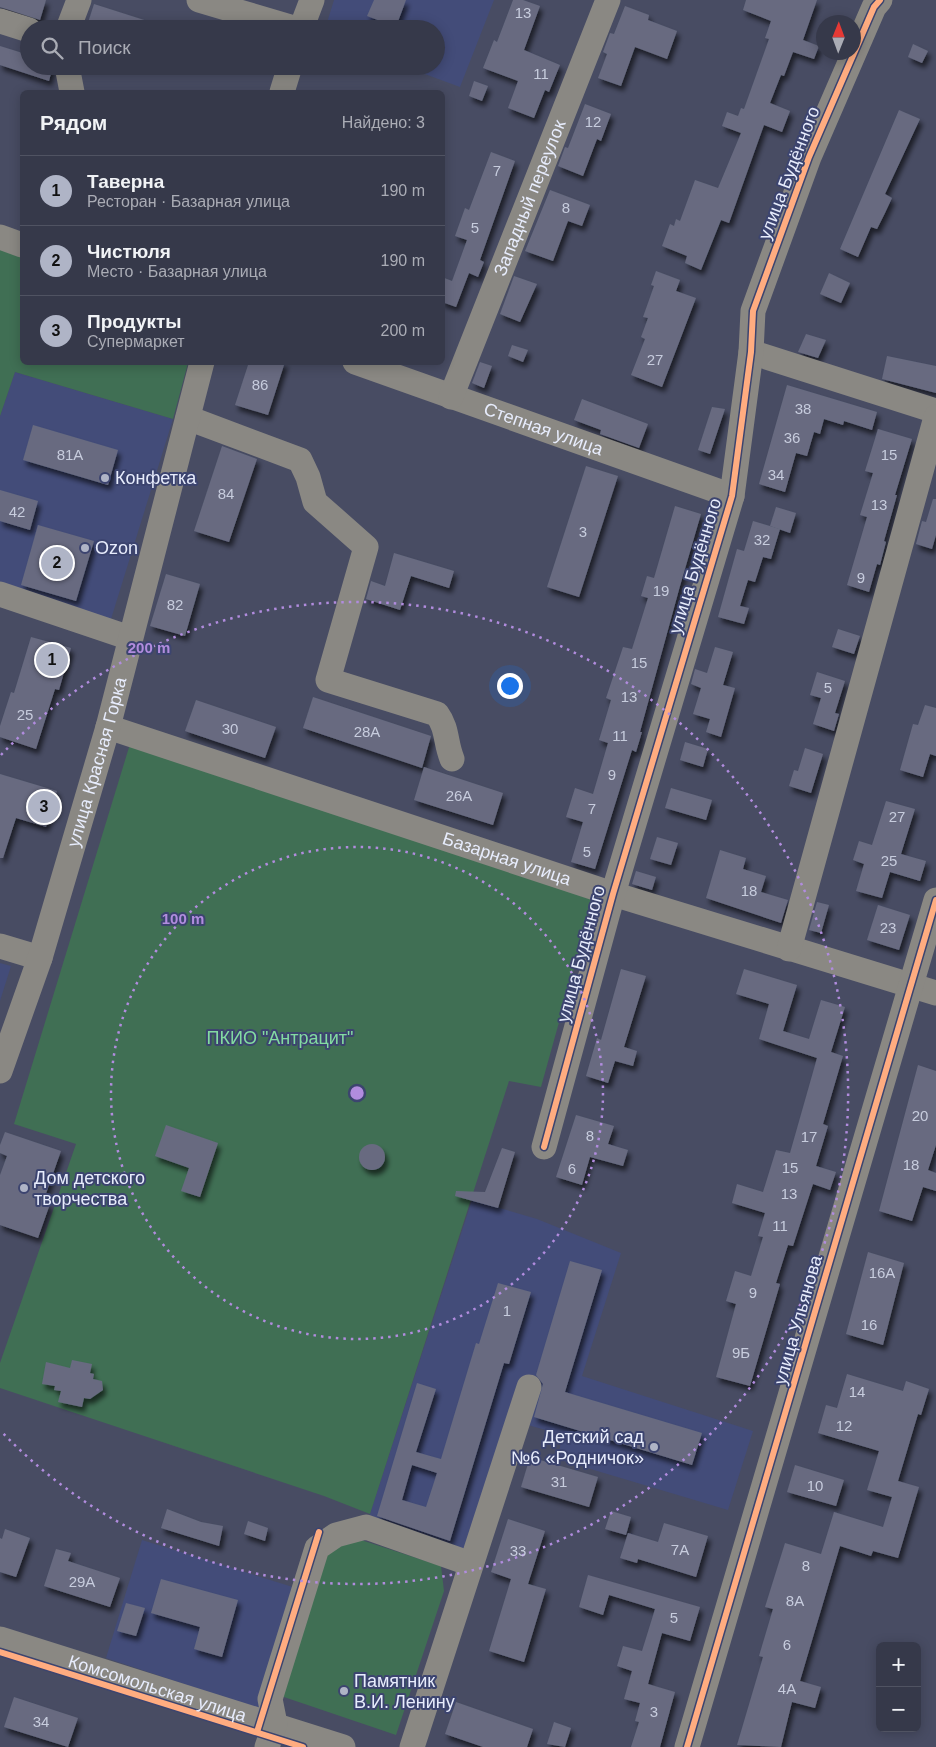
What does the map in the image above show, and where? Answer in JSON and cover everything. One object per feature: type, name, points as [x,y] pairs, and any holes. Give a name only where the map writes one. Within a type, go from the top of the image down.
[{"type":"street","points":[[71,20],[79,0]]},
{"type":"street","points":[[199,0],[267,20]]},
{"type":"street","points":[[304,20],[312,0]]},
{"type":"street","name":"Западный переулок","points":[[451,397],[608,0]]},
{"type":"street","name":"улица Будённого","points":[[544,1146],[613,894],[732,496],[751,352],[753,311],[809,157],[874,7],[880,0]]},
{"type":"street","points":[[0,21],[20,27]]},
{"type":"street","points":[[69,75],[72,90]]},
{"type":"street","points":[[283,90],[287,75]]},
{"type":"street","points":[[0,237],[20,244]]},
{"type":"street","points":[[751,352],[936,411]]},
{"type":"street","name":"улица Красная Горка","points":[[0,1070],[40,958],[108,727],[201,365]]},
{"type":"street","name":"Степная улица","points":[[364,365],[732,496]]},
{"type":"street","points":[[789,949],[936,417]]},
{"type":"street","points":[[188,418],[300,460],[308,477],[315,502],[366,547],[328,680],[437,714],[445,726],[446,745],[452,759]]},
{"type":"street","points":[[0,594],[130,638]]},
{"type":"street","name":"Базарная улица","points":[[108,727],[613,894],[936,993]]},
{"type":"street","name":"улица Ульянова","points":[[687,1747],[936,900]]},
{"type":"street","points":[[0,946],[40,958]]},
{"type":"street","points":[[412,1747],[529,1387]]},
{"type":"street","points":[[271,1736],[270,1699],[317,1548],[336,1535],[366,1527],[471,1564]]},
{"type":"street","name":"Комсомольская улица","points":[[0,1639],[271,1736],[343,1747]]},
{"type":"shaded area","points":[[334,0],[494,0],[460,87],[427,75],[445,75],[445,20],[328,20]]},
{"type":"shaded area","points":[[15,372],[173,419],[111,619],[0,583],[0,416]]},
{"type":"shaded area","points":[[0,963],[11,966],[0,1001]]},
{"type":"shaded area","points":[[472,1200],[537,1219],[621,1253],[582,1376],[753,1431],[728,1510],[557,1459],[563,1435],[521,1423],[476,1573],[363,1535]]},
{"type":"shaded area","points":[[142,1540],[296,1588],[259,1709],[106,1658]]},
{"type":"green space","points":[[0,249],[20,256],[20,365],[187,365],[173,419],[15,372],[0,416]]},
{"type":"green space","name":"ПКИО \"Антрацит\"","points":[[130,744],[593,900],[541,1087],[509,1081],[370,1514],[324,1496],[0,1388],[0,1363],[76,1144],[14,1124]]},
{"type":"green space","points":[[355,1538],[441,1566],[444,1591],[396,1735],[278,1695],[322,1553]]},
{"type":"building","points":[[0,0],[46,0],[40,20],[0,7]]},
{"type":"building","points":[[374,0],[406,0],[399,20],[378,20],[367,16]]},
{"type":"building","points":[[513,0],[523,0],[540,6],[524,50],[560,65],[549,92],[545,90],[534,118],[508,108],[518,81],[483,68],[494,40],[497,42]]},
{"type":"building","points":[[746,0],[817,0],[803,40],[816,45],[816,54],[814,59],[793,52],[784,76],[781,75],[770,103],[790,111],[782,132],[764,125],[729,223],[721,220],[701,270],[685,263],[687,256],[662,246],[670,224],[674,226],[676,219],[680,221],[695,180],[718,188],[741,133],[722,126],[727,112],[738,116],[741,108],[744,109],[769,39],[765,38],[771,21],[743,10]]},
{"type":"building","points":[[94,4],[144,20],[89,20]]},
{"type":"building","points":[[625,6],[649,15],[648,20],[677,31],[667,59],[635,47],[621,86],[598,78],[607,54],[603,52],[610,33],[614,34]]},
{"type":"building","points":[[913,44],[928,51],[922,63],[908,57]]},
{"type":"building","points":[[0,46],[20,52],[20,72],[0,65]]},
{"type":"building","points":[[31,75],[51,75],[49,81]]},
{"type":"building","points":[[474,81],[488,86],[482,101],[469,96]]},
{"type":"building","points":[[585,104],[611,114],[601,141],[597,139],[583,176],[558,166],[565,147],[568,148]]},
{"type":"building","points":[[899,110],[920,119],[885,194],[892,198],[877,229],[871,227],[858,257],[840,249]]},
{"type":"building","points":[[491,152],[515,161],[480,260],[484,262],[478,277],[469,273],[456,307],[445,303],[445,278],[452,281],[467,240],[455,236],[465,208],[469,210]]},
{"type":"building","points":[[550,190],[590,205],[582,226],[568,221],[553,261],[525,251]]},
{"type":"building","points":[[656,271],[680,280],[676,291],[696,298],[662,387],[631,375],[645,339],[641,337],[648,318],[643,317],[654,286],[651,285]]},
{"type":"building","points":[[829,273],[850,283],[841,303],[820,294]]},
{"type":"building","points":[[514,276],[537,284],[520,322],[500,314]]},
{"type":"building","points":[[806,334],[826,340],[818,358],[798,352]]},
{"type":"building","points":[[512,345],[528,350],[523,362],[508,356]]},
{"type":"building","points":[[887,356],[936,366],[936,393],[882,379]]},
{"type":"building","points":[[480,362],[492,366],[484,388],[472,383]]},
{"type":"building","points":[[248,365],[284,365],[268,415],[235,405]]},
{"type":"building","points":[[787,385],[877,412],[872,430],[844,421],[843,425],[824,419],[820,434],[814,432],[807,456],[796,453],[785,492],[759,484]]},
{"type":"building","points":[[582,399],[648,424],[639,448],[600,434],[601,430],[574,420]]},
{"type":"building","points":[[712,407],[725,409],[710,454],[698,450]]},
{"type":"building","points":[[33,425],[118,450],[108,485],[23,460]]},
{"type":"building","points":[[878,429],[912,439],[895,495],[897,495],[884,541],[886,542],[880,565],[877,564],[869,592],[847,585],[867,517],[860,515],[873,473],[865,471]]},
{"type":"building","points":[[222,446],[257,459],[229,542],[194,531]]},
{"type":"building","points":[[586,466],[618,476],[579,597],[547,587]]},
{"type":"building","points":[[0,490],[38,501],[30,530],[0,521]]},
{"type":"building","points":[[933,499],[936,499],[936,535],[932,549],[916,544],[922,521],[926,522]]},
{"type":"building","points":[[675,506],[701,514],[640,732],[642,732],[636,752],[632,750],[595,869],[571,862],[583,822],[566,817],[575,788],[593,794],[608,743],[599,740],[611,700],[606,698],[623,647],[632,649],[648,598],[641,596],[647,576],[654,578]]},
{"type":"building","points":[[776,507],[796,513],[790,533],[770,526]]},
{"type":"building","points":[[753,521],[780,529],[771,559],[763,557],[755,582],[748,580],[740,606],[749,608],[744,624],[718,617],[737,549],[744,551]]},
{"type":"building","points":[[38,525],[94,541],[76,601],[21,585]]},
{"type":"building","points":[[394,553],[454,571],[449,588],[411,576],[400,610],[366,599],[371,581],[385,586]]},
{"type":"building","points":[[166,574],[200,584],[185,636],[150,626]]},
{"type":"building","points":[[838,629],[860,636],[854,654],[832,647]]},
{"type":"building","points":[[31,637],[71,648],[59,690],[55,689],[36,749],[0,737],[0,726],[11,692],[14,693]]},
{"type":"building","points":[[715,647],[733,652],[723,685],[735,688],[721,737],[706,732],[710,719],[693,714],[701,688],[691,684],[695,669],[707,673]]},
{"type":"building","points":[[817,672],[845,681],[835,713],[839,714],[834,731],[813,724],[821,698],[810,695]]},
{"type":"building","points":[[313,697],[431,736],[422,768],[303,728]]},
{"type":"building","points":[[196,700],[276,727],[265,758],[185,731]]},
{"type":"building","points":[[925,705],[936,708],[936,756],[930,754],[923,777],[900,770],[913,724],[918,725]]},
{"type":"building","points":[[685,742],[708,749],[703,767],[680,760]]},
{"type":"building","points":[[805,748],[823,754],[811,793],[789,786],[794,770],[798,771]]},
{"type":"building","points":[[424,767],[503,793],[493,825],[414,800]]},
{"type":"building","points":[[0,774],[57,791],[46,827],[16,818],[3,858],[0,858]]},
{"type":"building","points":[[671,788],[712,800],[706,820],[665,808]]},
{"type":"building","points":[[886,801],[915,809],[901,854],[926,861],[920,881],[890,872],[882,898],[856,891],[864,864],[853,860],[859,841],[872,845]]},
{"type":"building","points":[[657,837],[678,843],[671,865],[650,859]]},
{"type":"building","points":[[720,850],[746,858],[743,869],[766,876],[761,892],[788,900],[781,923],[706,898]]},
{"type":"building","points":[[636,871],[656,877],[652,890],[632,884]]},
{"type":"building","points":[[817,902],[829,905],[821,933],[809,930]]},
{"type":"building","points":[[878,905],[910,915],[899,950],[867,940]]},
{"type":"building","points":[[621,969],[646,976],[624,1047],[637,1051],[633,1066],[615,1061],[608,1083],[586,1076],[597,1038],[601,1040]]},
{"type":"building","points":[[744,969],[797,985],[783,1031],[809,1039],[821,1000],[845,1007],[831,1052],[843,1056],[823,1124],[828,1126],[816,1166],[836,1172],[830,1190],[813,1184],[793,1246],[788,1245],[776,1283],[780,1284],[750,1386],[716,1377],[736,1304],[726,1301],[735,1271],[751,1276],[763,1237],[758,1236],[765,1213],[732,1203],[737,1184],[763,1192],[776,1150],[790,1153],[817,1058],[759,1039],[769,1004],[736,994]]},
{"type":"building","points":[[918,1065],[936,1071],[936,1145],[928,1170],[936,1173],[936,1191],[923,1187],[912,1221],[879,1211]]},
{"type":"building","points":[[576,1115],[614,1126],[608,1144],[628,1150],[623,1166],[590,1157],[582,1185],[556,1177]]},
{"type":"building","points":[[166,1125],[218,1143],[200,1197],[181,1191],[189,1168],[155,1156]]},
{"type":"building","name":"Дом детского творчества","points":[[5,1132],[61,1151],[43,1202],[50,1204],[38,1238],[0,1225],[0,1175],[7,1156],[0,1153],[0,1145]]},
{"type":"building","points":[[372,1144],[381,1148],[385,1157],[381,1166],[372,1170],[363,1166],[359,1157],[363,1148]]},
{"type":"building","points":[[502,1148],[515,1152],[498,1208],[455,1196],[456,1191],[485,1192]]},
{"type":"building","points":[[868,1252],[904,1263],[883,1345],[846,1334]]},
{"type":"building","points":[[570,1261],[602,1270],[565,1392],[702,1433],[692,1465],[534,1417],[543,1384],[536,1375]]},
{"type":"building","points":[[498,1283],[531,1292],[509,1364],[504,1363],[450,1541],[377,1516],[417,1383],[436,1389],[416,1452],[441,1459],[476,1343],[479,1344]],"holes":[[[412,1465],[437,1473],[426,1507],[402,1500]]]},
{"type":"building","points":[[72,1360],[92,1364],[90,1373],[94,1374],[93,1379],[102,1381],[103,1390],[90,1399],[84,1398],[82,1407],[58,1402],[61,1391],[54,1390],[55,1386],[42,1384],[46,1362],[70,1368]]},
{"type":"building","points":[[847,1374],[903,1391],[906,1381],[929,1389],[921,1415],[918,1414],[898,1481],[919,1487],[898,1558],[873,1551],[871,1556],[840,1546],[800,1681],[821,1687],[815,1708],[792,1702],[781,1747],[737,1745],[763,1657],[759,1656],[773,1609],[765,1607],[785,1543],[821,1554],[834,1512],[883,1527],[892,1497],[867,1490],[879,1451],[818,1433],[826,1405],[837,1408]]},
{"type":"building","points":[[530,1457],[598,1477],[589,1507],[521,1487]]},
{"type":"building","points":[[795,1465],[844,1480],[836,1506],[787,1492]]},
{"type":"building","points":[[167,1509],[201,1522],[223,1526],[219,1546],[161,1528]]},
{"type":"building","points":[[611,1511],[631,1517],[626,1535],[605,1529]]},
{"type":"building","points":[[508,1519],[545,1531],[528,1584],[546,1589],[524,1662],[489,1651],[511,1579],[491,1572]]},
{"type":"building","points":[[248,1521],[268,1528],[265,1541],[244,1534]]},
{"type":"building","points":[[664,1523],[708,1536],[696,1577],[638,1559],[637,1563],[620,1558],[628,1533],[658,1542]]},
{"type":"building","points":[[5,1529],[30,1538],[16,1577],[0,1572],[0,1538],[2,1539]]},
{"type":"building","points":[[56,1549],[71,1553],[68,1561],[120,1578],[110,1607],[44,1586]]},
{"type":"building","points":[[588,1575],[700,1607],[690,1641],[662,1633],[648,1684],[675,1692],[660,1747],[631,1747],[639,1722],[635,1721],[640,1703],[624,1699],[632,1671],[617,1666],[623,1646],[642,1651],[655,1609],[609,1595],[603,1615],[579,1607]]},
{"type":"building","points":[[161,1579],[238,1600],[222,1657],[194,1649],[200,1627],[151,1613]]},
{"type":"building","points":[[126,1603],[145,1608],[136,1636],[117,1631]]},
{"type":"building","points":[[14,1697],[78,1718],[68,1747],[4,1727]]},
{"type":"building","points":[[456,1702],[533,1729],[527,1747],[483,1747],[445,1734]]},
{"type":"building","points":[[554,1722],[571,1728],[565,1747],[547,1744]]},
{"type":"cycle path","points":[[544,1147],[613,894],[732,496],[751,352],[753,311],[809,157],[874,7],[880,0]]},
{"type":"cycle path","points":[[687,1747],[936,900]]},
{"type":"cycle path","points":[[257,1732],[319,1532]]},
{"type":"cycle path","points":[[0,1652],[303,1747]]},
{"type":"place","name":"Конфетка","points":[[105,478]]},
{"type":"place","name":"Ozon","points":[[85,548]]},
{"type":"place","name":"Чистюля","points":[[57,563]]},
{"type":"place","name":"Таверна","points":[[52,660]]},
{"type":"place","name":"Продукты","points":[[44,807]]},
{"type":"place","name":"Дом детского творчества","points":[[24,1188]]},
{"type":"place","name":"Детский сад №6 «Родничок»","points":[[654,1447]]},
{"type":"place","name":"Памятник В.И. Ленину","points":[[344,1691]]}]
